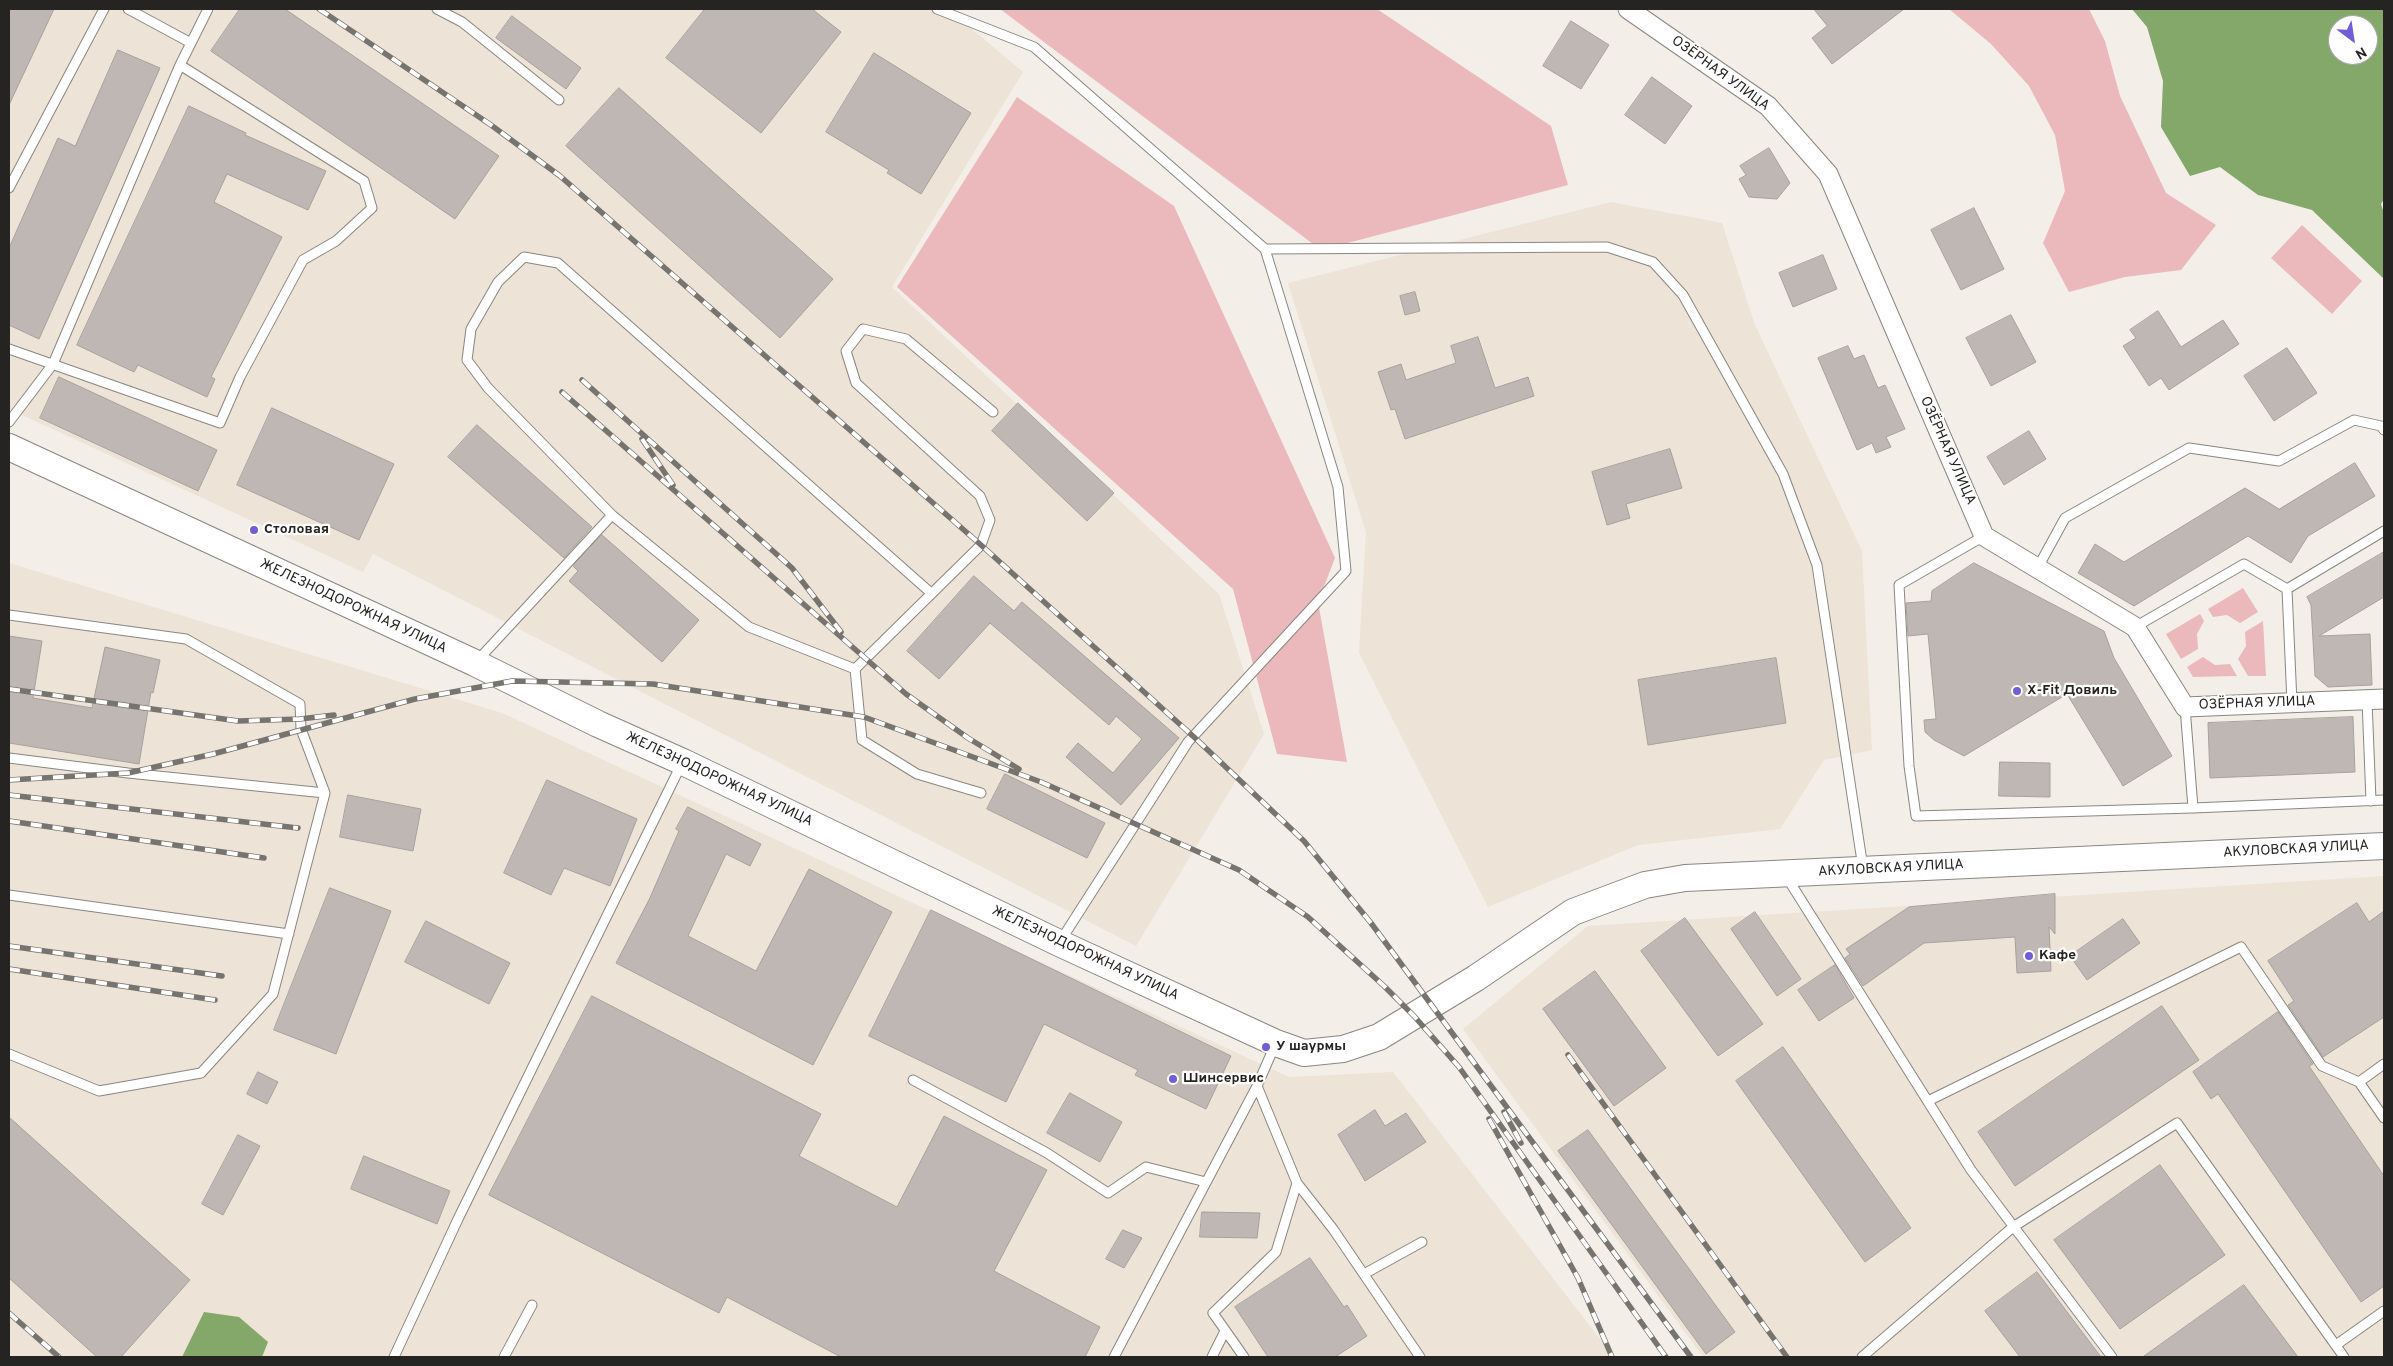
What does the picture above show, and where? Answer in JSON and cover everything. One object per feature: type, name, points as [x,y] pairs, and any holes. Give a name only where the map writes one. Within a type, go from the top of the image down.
[{"type":"street","name":"ОЗЁРНАЯ УЛИЦА","points":[[1628,9],[1768,106],[1828,174],[1984,536],[2135,627],[2185,707],[2376,700]]},
{"type":"street","name":"ЖЕЛЕЗНОДОРОЖНАЯ УЛИЦА","points":[[9,447],[475,663],[598,724],[682,762],[1059,943],[1276,1043],[1304,1053],[1343,1049],[1379,1037],[1432,1006]]},
{"type":"street","name":"АКУЛОВСКАЯ УЛИЦА","points":[[1432,1006],[1573,912],[1645,885],[1685,878],[2384,846]]},
{"type":"lane","points":[[9,188],[104,9]]},
{"type":"lane","points":[[128,9],[191,42]]},
{"type":"lane","points":[[9,422],[53,364],[180,65],[208,9]]},
{"type":"lane","points":[[437,9],[462,22],[559,100]]},
{"type":"lane","points":[[937,9],[1034,47],[1265,249],[1338,487],[1346,572],[1188,742],[1059,943]]},
{"type":"lane","points":[[9,349],[220,423],[240,376],[303,260],[336,241],[372,208],[364,181],[180,65]]},
{"type":"lane","points":[[1265,249],[1607,247],[1653,262],[1683,295],[1783,474],[1817,566],[1863,871]]},
{"type":"lane","points":[[855,669],[749,627],[612,515],[488,388],[467,360],[471,329],[498,282],[524,257],[558,263],[931,592]]},
{"type":"lane","points":[[855,669],[931,592],[981,545],[990,520],[980,496],[856,383],[846,351],[863,329],[906,339],[993,412]]},
{"type":"lane","points":[[2037,569],[2065,518],[2189,448],[2279,461],[2354,420],[2382,426],[2384,430]]},
{"type":"lane","points":[[475,663],[612,515]]},
{"type":"lane","points":[[2287,589],[2384,531]]},
{"type":"lane","points":[[1984,536],[1899,585],[1909,766],[1916,816],[2384,800]]},
{"type":"lane","points":[[2135,627],[2244,564],[2287,589]]},
{"type":"lane","points":[[2287,589],[2292,703]]},
{"type":"lane","points":[[9,615],[186,638],[300,704],[301,729],[325,793],[273,994],[200,1073],[99,1091],[9,1054]]},
{"type":"lane","points":[[855,669],[862,740],[917,774],[981,794]]},
{"type":"lane","points":[[2371,801],[2376,700]]},
{"type":"lane","points":[[2185,707],[2193,808]]},
{"type":"lane","points":[[9,758],[325,793]]},
{"type":"lane","points":[[394,1357],[458,1219],[682,762]]},
{"type":"lane","points":[[1785,874],[1971,1170],[2112,1357]]},
{"type":"lane","points":[[9,895],[289,934]]},
{"type":"lane","points":[[1928,1101],[2241,947],[2322,1066],[2359,1082],[2384,1118]]},
{"type":"lane","points":[[1114,1357],[1258,1086],[1276,1043]]},
{"type":"lane","points":[[2359,1082],[2384,1064]]},
{"type":"lane","points":[[913,1080],[1047,1153],[1108,1193],[1146,1167],[1206,1182]]},
{"type":"lane","points":[[1258,1086],[1297,1183],[1333,1228],[1420,1357]]},
{"type":"lane","points":[[1862,1357],[2013,1227],[2177,1123],[2344,1357]]},
{"type":"lane","points":[[1244,1357],[1213,1313],[1276,1252],[1297,1183]]},
{"type":"lane","points":[[1364,1274],[1422,1242]]},
{"type":"lane","points":[[504,1357],[532,1305]]},
{"type":"lane","points":[[2336,1345],[2384,1311]]},
{"type":"lane","points":[[1212,1357],[1226,1331]]},
{"type":"shaded area","points":[[9,9],[948,9],[1023,72],[892,287],[1219,594],[1264,734],[1136,946],[373,554],[363,572],[9,409]]},
{"type":"shaded area","points":[[1000,9],[1377,9],[1551,126],[1568,185],[1321,250]]},
{"type":"shaded area","points":[[1949,9],[2089,9],[2105,41],[2120,96],[2166,193],[2216,225],[2181,270],[2125,277],[2069,292],[2043,243],[2065,191],[2055,135],[2029,86],[1991,44]]},
{"type":"shaded area","points":[[2132,9],[2384,9],[2384,199],[2381,204],[2384,213],[2384,279],[2312,210],[2258,195],[2220,167],[2190,176],[2161,127],[2163,81],[2147,27]]},
{"type":"shaded area","points":[[1017,97],[1174,206],[1335,558],[1318,602],[1347,762],[1277,754],[1233,589],[897,287]]},
{"type":"shaded area","points":[[1611,202],[1722,223],[1755,325],[1862,551],[1872,750],[1824,760],[1780,829],[1638,845],[1488,907],[1359,653],[1366,532],[1288,283]]},
{"type":"shaded area","points":[[2302,225],[2362,281],[2332,314],[2271,258]]},
{"type":"shaded area","points":[[9,563],[502,713],[1289,1077],[1393,1072],[1614,1357],[9,1357]]},
{"type":"shaded area","points":[[2243,588],[2258,612],[2240,623],[2227,615],[2213,617],[2208,609]]},
{"type":"shaded area","points":[[2200,614],[2204,621],[2197,634],[2198,649],[2181,659],[2166,634]]},
{"type":"shaded area","points":[[2263,621],[2266,676],[2248,676],[2238,659],[2246,646],[2245,632]]},
{"type":"shaded area","points":[[2203,657],[2215,665],[2230,664],[2237,676],[2193,677],[2187,667]]},
{"type":"shaded area","points":[[2384,876],[2384,1357],[1703,1357],[1463,1029],[1588,926]]},
{"type":"shaded area","points":[[204,1312],[239,1317],[268,1342],[262,1357],[182,1357]]},
{"type":"building","points":[[9,9],[54,9],[9,105]]},
{"type":"building","points":[[240,9],[285,9],[499,156],[455,219],[211,51]]},
{"type":"building","points":[[705,9],[812,9],[841,32],[761,133],[666,58]]},
{"type":"building","points":[[1814,9],[1904,9],[1832,64],[1812,38],[1827,26]]},
{"type":"building","points":[[512,16],[581,68],[566,89],[496,38]]},
{"type":"building","points":[[1571,21],[1609,45],[1581,89],[1543,66]]},
{"type":"building","points":[[118,50],[160,68],[39,339],[9,325],[9,248],[58,138],[75,146]]},
{"type":"building","points":[[874,53],[971,113],[921,194],[887,173],[889,170],[826,132]]},
{"type":"building","points":[[1652,77],[1692,106],[1665,144],[1625,115]]},
{"type":"building","points":[[619,88],[833,279],[780,338],[566,146]]},
{"type":"building","points":[[189,106],[246,133],[245,135],[326,171],[308,210],[227,174],[214,202],[282,237],[211,377],[215,379],[207,397],[138,365],[134,372],[77,345]]},
{"type":"building","points":[[1769,148],[1790,183],[1777,199],[1749,197],[1739,179],[1746,175],[1740,166]]},
{"type":"building","points":[[1974,208],[2004,269],[1961,290],[1931,230]]},
{"type":"building","points":[[1823,255],[1837,289],[1793,307],[1779,273]]},
{"type":"building","points":[[1415,292],[1420,311],[1405,315],[1400,296]]},
{"type":"building","points":[[2158,311],[2181,347],[2223,320],[2239,344],[2169,390],[2161,378],[2149,386],[2123,346],[2136,338],[2130,330]]},
{"type":"building","points":[[2011,315],[2036,362],[1991,386],[1966,338]]},
{"type":"building","points":[[1478,337],[1495,388],[1528,377],[1534,396],[1405,439],[1395,409],[1391,410],[1378,372],[1401,364],[1406,380],[1456,363],[1451,346]]},
{"type":"building","points":[[1848,346],[1854,359],[1864,355],[1878,388],[1885,385],[1905,429],[1886,437],[1891,447],[1876,453],[1872,443],[1857,450],[1818,358]]},
{"type":"building","points":[[2287,348],[2317,393],[2274,421],[2244,376]]},
{"type":"building","points":[[59,377],[217,450],[198,491],[40,418]]},
{"type":"building","points":[[1018,403],[1114,493],[1087,521],[992,431]]},
{"type":"building","points":[[272,408],[394,464],[359,540],[237,485]]},
{"type":"building","points":[[477,425],[592,527],[564,558],[448,457]]},
{"type":"building","points":[[2029,431],[2046,459],[2004,485],[1987,457]]},
{"type":"building","points":[[1670,449],[1682,488],[1626,504],[1630,518],[1607,525],[1592,472]]},
{"type":"building","points":[[2355,463],[2375,496],[2308,536],[2291,563],[2248,536],[2134,606],[2078,573],[2095,544],[2124,562],[2245,488],[2279,509]]},
{"type":"building","points":[[602,535],[699,620],[662,662],[569,581],[578,571],[573,566]]},
{"type":"building","points":[[2384,552],[2384,597],[2319,636],[2370,634],[2372,685],[2328,687],[2315,676],[2311,605],[2307,597]]},
{"type":"building","points":[[1974,563],[2104,631],[2114,658],[2172,756],[2123,786],[2067,694],[1964,756],[1934,740],[1925,732],[1924,720],[1936,719],[1928,634],[1908,636],[1906,603],[1931,601],[1932,591]]},
{"type":"building","points":[[974,576],[1014,611],[1022,602],[1179,738],[1121,805],[1066,757],[1078,743],[1113,773],[1142,739],[1116,716],[1109,725],[990,623],[939,679],[907,651]]},
{"type":"building","points":[[9,636],[42,641],[33,698],[92,708],[105,647],[160,660],[153,693],[151,692],[139,764],[9,743]]},
{"type":"building","points":[[1776,658],[1786,723],[1648,745],[1638,680]]},
{"type":"building","points":[[2353,717],[2355,772],[2210,778],[2208,723]]},
{"type":"building","points":[[2000,762],[2050,763],[2050,797],[1999,796]]},
{"type":"building","points":[[1005,774],[1105,823],[1087,858],[987,809]]},
{"type":"building","points":[[547,780],[637,819],[610,886],[564,868],[551,895],[504,873]]},
{"type":"building","points":[[348,795],[421,809],[413,851],[340,837]]},
{"type":"building","points":[[688,807],[761,844],[750,866],[726,854],[688,936],[756,971],[809,869],[892,912],[813,1065],[616,963],[649,900],[679,831],[676,829]]},
{"type":"building","points":[[330,888],[391,911],[336,1054],[274,1030]]},
{"type":"building","points":[[2055,894],[2055,934],[2049,927],[2051,971],[2017,973],[2015,937],[1924,943],[1863,986],[1845,958],[1850,954],[1846,949],[1909,907]]},
{"type":"building","points":[[2357,903],[2369,922],[2384,911],[2384,1017],[2323,1057],[2288,1005],[2294,1001],[2268,961]]},
{"type":"building","points":[[931,910],[1231,1056],[1206,1109],[1135,1075],[1138,1070],[1044,1024],[1006,1102],[869,1036]]},
{"type":"building","points":[[1755,912],[1801,979],[1777,996],[1731,929]]},
{"type":"building","points":[[1685,918],[1763,1024],[1718,1056],[1641,951]]},
{"type":"building","points":[[2123,919],[2140,943],[2087,980],[2070,956]]},
{"type":"building","points":[[426,921],[510,963],[489,1004],[405,962]]},
{"type":"building","points":[[1835,965],[1854,998],[1819,1021],[1798,990]]},
{"type":"building","points":[[1595,971],[1666,1068],[1614,1106],[1543,1009]]},
{"type":"building","points":[[592,996],[821,1114],[799,1156],[897,1207],[944,1116],[1047,1170],[994,1271],[1100,1327],[1085,1357],[841,1357],[727,1297],[719,1313],[489,1195]]},
{"type":"building","points":[[2162,1006],[2199,1060],[2015,1186],[1978,1132]]},
{"type":"building","points":[[2278,1012],[2313,1064],[2309,1066],[2384,1176],[2384,1286],[2361,1302],[2218,1094],[2211,1099],[2193,1072]]},
{"type":"building","points":[[1783,1047],[1911,1228],[1865,1262],[1736,1081]]},
{"type":"building","points":[[258,1072],[278,1082],[267,1104],[247,1094]]},
{"type":"building","points":[[1070,1093],[1122,1122],[1100,1162],[1047,1133]]},
{"type":"building","points":[[1375,1110],[1385,1126],[1406,1113],[1426,1142],[1365,1181],[1338,1135]]},
{"type":"building","points":[[9,1117],[190,1280],[121,1357],[97,1357],[9,1278]]},
{"type":"building","points":[[1588,1130],[1735,1332],[1706,1354],[1558,1151]]},
{"type":"building","points":[[238,1135],[260,1146],[223,1215],[202,1204]]},
{"type":"building","points":[[364,1156],[450,1191],[437,1224],[351,1189]]},
{"type":"building","points":[[2160,1165],[2225,1255],[2120,1329],[2054,1240]]},
{"type":"building","points":[[1202,1212],[1260,1213],[1257,1238],[1200,1237]]},
{"type":"building","points":[[1123,1230],[1142,1238],[1124,1268],[1106,1259]]},
{"type":"building","points":[[1310,1258],[1344,1307],[1347,1305],[1367,1336],[1335,1357],[1268,1357],[1235,1307]]},
{"type":"building","points":[[2037,1272],[2101,1357],[2020,1357],[1985,1311]]},
{"type":"building","points":[[2244,1285],[2298,1357],[2143,1357]]},
{"type":"railway","points":[[319,9],[491,125],[560,176],[981,545],[1194,737],[1304,841],[1371,923],[1691,1357]]},
{"type":"railway","points":[[582,380],[792,568],[841,632]]},
{"type":"railway","points":[[562,392],[906,694],[968,738],[1019,769]]},
{"type":"railway","points":[[642,439],[673,485]]},
{"type":"railway","points":[[9,780],[128,773],[213,754],[415,699],[512,681],[653,684],[864,717],[1041,782],[1239,870],[1308,917],[1384,986],[1414,1016],[1459,1067],[1666,1357]]},
{"type":"railway","points":[[9,689],[238,721],[300,719],[334,715]]},
{"type":"railway","points":[[9,795],[298,828]]},
{"type":"railway","points":[[9,821],[264,858]]},
{"type":"railway","points":[[9,946],[222,976]]},
{"type":"railway","points":[[9,969],[215,1000]]},
{"type":"railway","points":[[1568,1055],[1787,1357]]},
{"type":"railway","points":[[1504,1112],[1521,1143]]},
{"type":"railway","points":[[1489,1119],[1578,1278],[1612,1357]]},
{"type":"railway","points":[[9,1313],[59,1357]]},
{"type":"place","name":"Столовая","points":[[254,530]]},
{"type":"place","name":"X-Fit Довиль","points":[[2017,691]]},
{"type":"place","name":"Кафе","points":[[2029,956]]},
{"type":"place","name":"У шаурмы","points":[[1266,1047]]},
{"type":"place","name":"Шинсервис","points":[[1173,1079]]}]
